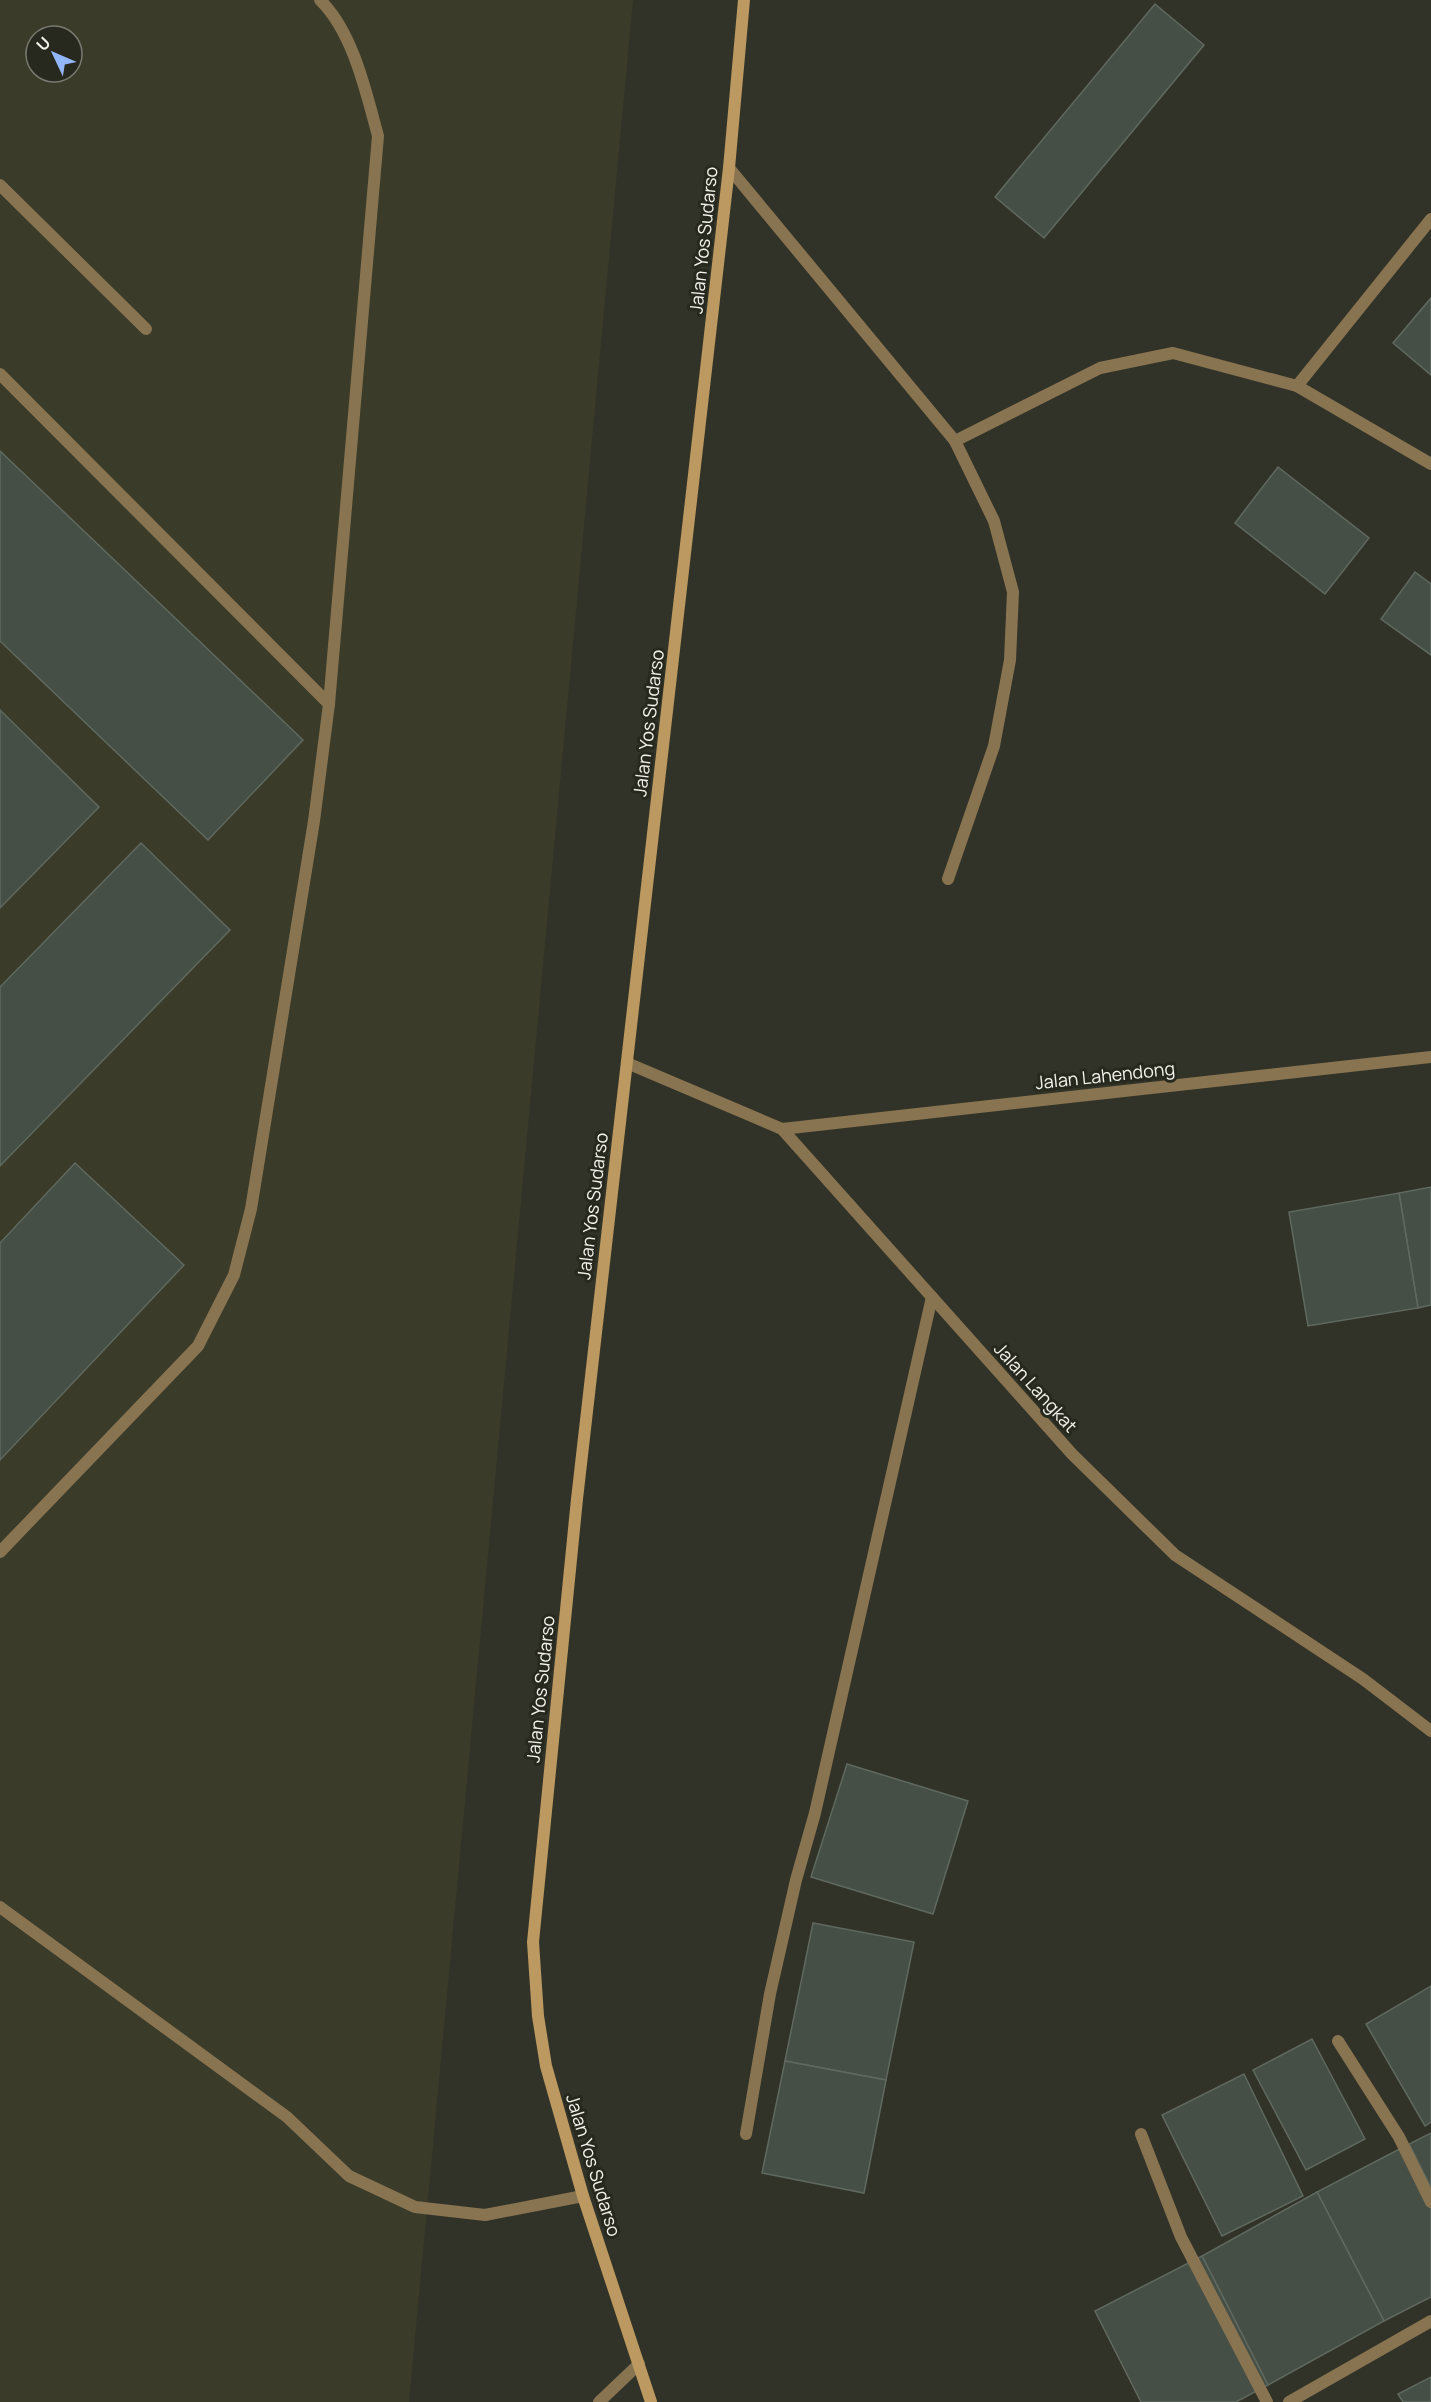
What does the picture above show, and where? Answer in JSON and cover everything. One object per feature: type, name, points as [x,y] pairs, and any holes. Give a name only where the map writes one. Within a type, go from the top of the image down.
[{"type":"main road","name":"Jalan Yos Sudarso","points":[[651,2402],[583,2196],[546,2066],[538,2016],[533,1942],[577,1500],[729,168],[744,0]]},
{"type":"street","points":[[0,1552],[198,1346],[234,1275],[251,1209],[314,821],[329,704],[378,135],[360,72],[333,12],[320,0]]},
{"type":"street","points":[[729,168],[955,441],[994,521],[1013,592],[1010,660],[994,746],[948,879]]},
{"type":"street","points":[[0,185],[146,329]]},
{"type":"street","points":[[1297,386],[1431,219]]},
{"type":"street","points":[[955,441],[1100,368],[1173,353],[1297,386],[1431,464]]},
{"type":"street","points":[[0,374],[329,704]]},
{"type":"street","name":"Jalan Lahendong","points":[[782,1129],[1431,1057]]},
{"type":"street","name":"Jalan Langkat","points":[[627,1063],[782,1129],[1072,1454],[1175,1555],[1363,1679],[1431,1731]]},
{"type":"street","points":[[746,2134],[770,1994],[796,1880],[818,1802],[932,1297]]},
{"type":"street","points":[[0,1907],[287,2117],[349,2176],[415,2207],[484,2215],[583,2196]]},
{"type":"street","points":[[1338,2041],[1399,2137],[1431,2202]]},
{"type":"street","points":[[1142,2134],[1181,2237],[1267,2402]]},
{"type":"street","points":[[1289,2402],[1431,2321]]},
{"type":"street","points":[[599,2402],[639,2364]]},
{"type":"shaded area","points":[[0,0],[633,0],[409,2402],[0,2402]]},
{"type":"building","points":[[1155,4],[1204,45],[1044,238],[995,197]]},
{"type":"building","points":[[1431,298],[1431,375],[1393,343]]},
{"type":"building","points":[[0,451],[303,740],[208,840],[0,641]]},
{"type":"building","points":[[1278,467],[1369,538],[1325,594],[1235,523]]},
{"type":"building","points":[[1415,572],[1431,584],[1431,655],[1381,619]]},
{"type":"building","points":[[0,710],[99,807],[0,908]]},
{"type":"building","points":[[141,843],[230,930],[0,1166],[0,987]]},
{"type":"building","points":[[75,1163],[184,1265],[0,1460],[0,1243]]},
{"type":"building","points":[[1431,1187],[1431,1305],[1418,1308],[1399,1193]]},
{"type":"building","points":[[1399,1193],[1418,1308],[1308,1326],[1289,1212]]},
{"type":"building","points":[[847,1764],[968,1801],[933,1914],[811,1877]]},
{"type":"building","points":[[813,1923],[914,1942],[886,2080],[785,2061]]},
{"type":"building","points":[[1431,1986],[1431,2122],[1425,2126],[1366,2024]]},
{"type":"building","points":[[1312,2039],[1365,2139],[1306,2170],[1253,2070]]},
{"type":"building","points":[[785,2061],[886,2080],[864,2193],[762,2173]]},
{"type":"building","points":[[1244,2074],[1303,2196],[1222,2236],[1162,2115]]},
{"type":"building","points":[[1431,2133],[1431,2188],[1409,2144]]},
{"type":"building","points":[[1409,2144],[1431,2188],[1431,2297],[1384,2321],[1317,2192]]},
{"type":"building","points":[[1317,2192],[1384,2321],[1268,2385],[1202,2256]]},
{"type":"building","points":[[1202,2256],[1268,2385],[1236,2402],[1141,2402],[1095,2311]]},
{"type":"building","points":[[1431,2377],[1431,2402],[1403,2402],[1398,2394]]}]
